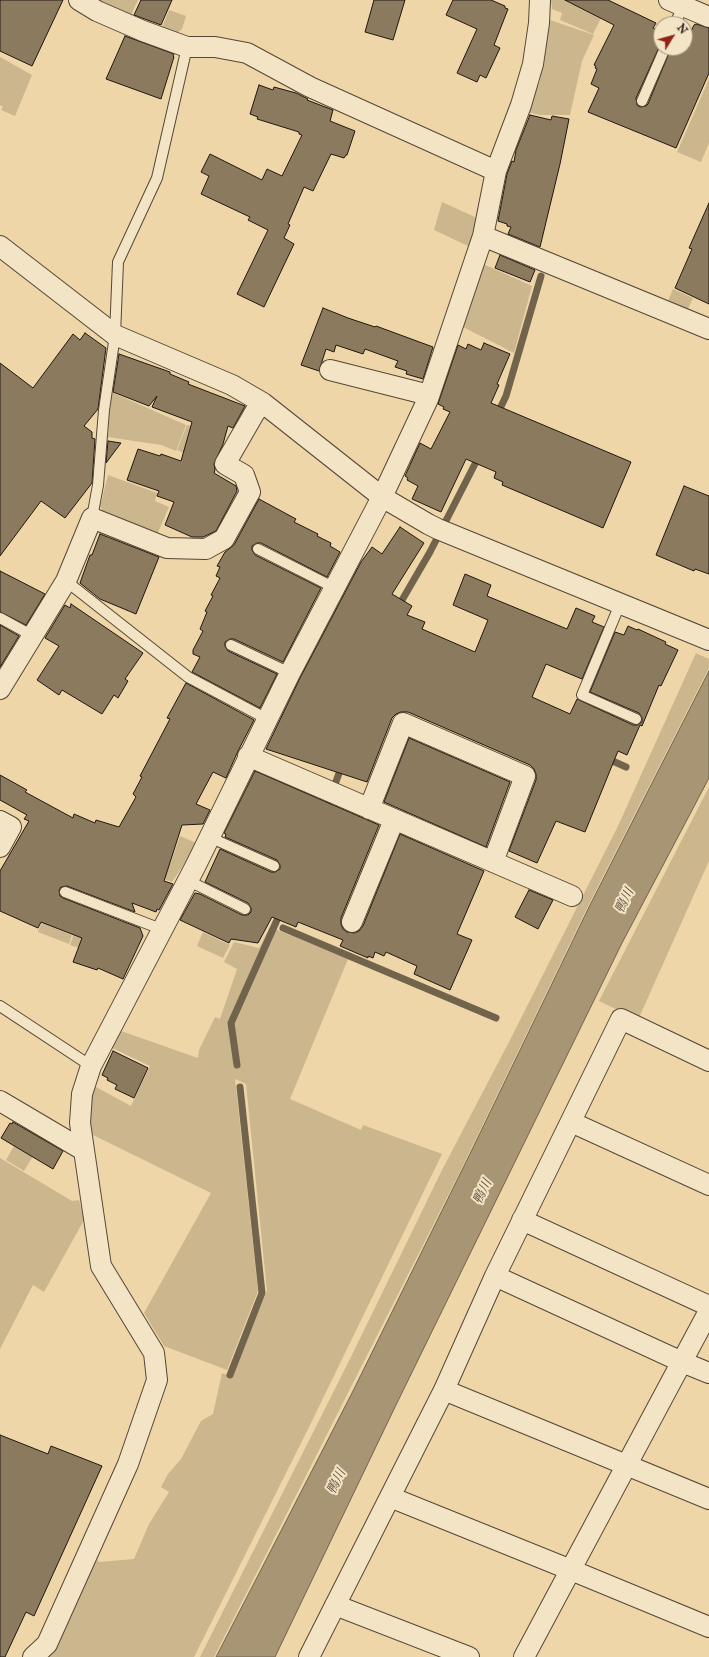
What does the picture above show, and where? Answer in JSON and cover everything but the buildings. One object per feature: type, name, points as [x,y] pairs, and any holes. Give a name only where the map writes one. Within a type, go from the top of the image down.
[{"type":"street","points":[[79,0],[97,11],[143,31],[187,47],[215,47],[247,53],[310,87],[496,172]]},
{"type":"street","points":[[33,1657],[47,1644],[128,1464],[157,1380],[154,1353],[101,1266],[80,1123],[82,1094],[91,1066],[209,837],[290,673],[382,497],[429,396],[483,236],[496,172],[521,105],[533,64],[539,23],[540,0]]},
{"type":"street","points":[[676,3],[709,16]]},
{"type":"street","points":[[483,236],[709,329]]},
{"type":"street","points":[[0,246],[115,334],[232,386],[263,403],[382,497],[445,532],[707,639]]},
{"type":"street","points":[[330,370],[429,396]]},
{"type":"street","points":[[1,686],[66,582],[92,518],[167,548],[206,549],[224,539],[250,492],[244,475],[225,464],[255,412],[263,403]]},
{"type":"street","points":[[369,809],[403,723],[525,776],[493,862]]},
{"type":"street","points":[[248,756],[572,896]]},
{"type":"street","points":[[352,922],[394,820]]},
{"type":"street","points":[[0,821],[11,827],[0,847]]},
{"type":"street","points":[[309,1657],[444,1390],[495,1276],[620,1019],[709,1061]]},
{"type":"street","points":[[0,1101],[83,1150]]},
{"type":"street","points":[[570,1122],[709,1185]]},
{"type":"street","points":[[522,1220],[709,1306]]},
{"type":"street","points":[[495,1276],[709,1373]]},
{"type":"street","points":[[524,1657],[709,1311]]},
{"type":"street","points":[[444,1390],[709,1499]]},
{"type":"street","points":[[390,1497],[709,1627]]},
{"type":"street","points":[[335,1605],[469,1657]]},
{"type":"lane","points":[[675,16],[676,3]]},
{"type":"lane","points":[[92,518],[98,485],[104,410],[115,334],[118,262],[157,178],[187,47]]},
{"type":"lane","points":[[642,101],[662,56]]},
{"type":"lane","points":[[258,549],[335,588]]},
{"type":"lane","points":[[66,582],[188,677],[267,719]]},
{"type":"lane","points":[[620,604],[582,695],[636,719]]},
{"type":"lane","points":[[0,618],[33,636]]},
{"type":"lane","points":[[231,645],[290,673]]},
{"type":"lane","points":[[209,837],[274,866]]},
{"type":"lane","points":[[187,880],[245,909]]},
{"type":"lane","points":[[65,892],[161,929]]},
{"type":"lane","points":[[0,1006],[91,1066]]},
{"type":"shaded area","points":[[88,0],[138,0],[130,17]]},
{"type":"shaded area","points":[[551,0],[610,0],[593,34],[560,20],[562,13],[552,9]]},
{"type":"shaded area","points":[[169,10],[186,16],[182,29],[175,35],[161,30]]},
{"type":"shaded area","points":[[550,20],[594,35],[582,61],[570,115],[540,115],[527,112],[540,81]]},
{"type":"shaded area","points":[[0,57],[32,75],[15,116],[1,110],[3,107],[0,105]]},
{"type":"shaded area","points":[[709,79],[709,143],[701,162],[677,152]]},
{"type":"shaded area","points":[[442,202],[477,218],[470,247],[434,230]]},
{"type":"shaded area","points":[[481,263],[532,286],[514,353],[461,326]]},
{"type":"shaded area","points":[[673,289],[693,298],[687,311],[667,303]]},
{"type":"shaded area","points":[[111,392],[186,425],[176,451],[161,445],[108,437]]},
{"type":"shaded area","points":[[187,425],[191,426],[187,438],[192,440],[195,458],[177,450]]},
{"type":"shaded area","points":[[108,475],[157,493],[155,501],[169,507],[156,537],[104,514],[100,506]]},
{"type":"shaded area","points":[[696,653],[709,659],[709,668],[588,906],[458,1176],[214,1657],[200,1657],[350,1359],[442,1170],[509,1042],[618,826]]},
{"type":"shaded area","points":[[709,787],[709,861],[638,1020],[599,1001]]},
{"type":"shaded area","points":[[180,836],[196,843],[172,882],[113,860],[144,855],[170,864]]},
{"type":"shaded area","points":[[42,921],[58,927],[57,929],[72,935],[69,944],[38,932]]},
{"type":"shaded area","points":[[270,927],[348,959],[290,1099],[361,1130],[363,1125],[442,1154],[309,1427],[194,1657],[39,1657],[92,1558],[100,1562],[134,1559],[149,1524],[169,1492],[161,1487],[168,1474],[181,1459],[201,1421],[213,1414],[222,1373],[232,1377],[267,1291],[246,1084],[235,1079],[258,1291],[227,1370],[164,1346],[144,1313],[211,1193],[89,1133],[88,1100],[94,1086],[131,1106],[150,1066],[112,1048],[121,1031],[198,1058],[199,1050],[215,1017],[220,1019],[237,969],[224,962],[234,942],[259,948]]},
{"type":"shaded area","points":[[203,932],[230,945],[223,958],[197,946]]},
{"type":"shaded area","points":[[74,933],[96,941],[91,952],[70,945]]},
{"type":"shaded area","points":[[25,1127],[44,1138],[24,1171],[6,1160]]},
{"type":"shaded area","points":[[0,1158],[72,1201],[79,1200],[84,1220],[44,1292],[33,1285],[0,1349]]},
{"type":"water","name":"鴨川","points":[[709,671],[709,778],[622,943],[395,1407],[275,1657],[216,1657],[352,1393],[467,1160],[589,907]]},
{"type":"waterway","points":[[497,415],[506,396],[541,276]]},
{"type":"waterway","points":[[398,607],[430,552],[479,456]]},
{"type":"waterway","points":[[606,758],[626,767]]},
{"type":"waterway","points":[[325,812],[342,765]]},
{"type":"waterway","points":[[237,1065],[231,1023],[281,911]]},
{"type":"waterway","points":[[283,928],[496,1018]]},
{"type":"waterway","points":[[230,1375],[262,1293],[240,1087]]}]
